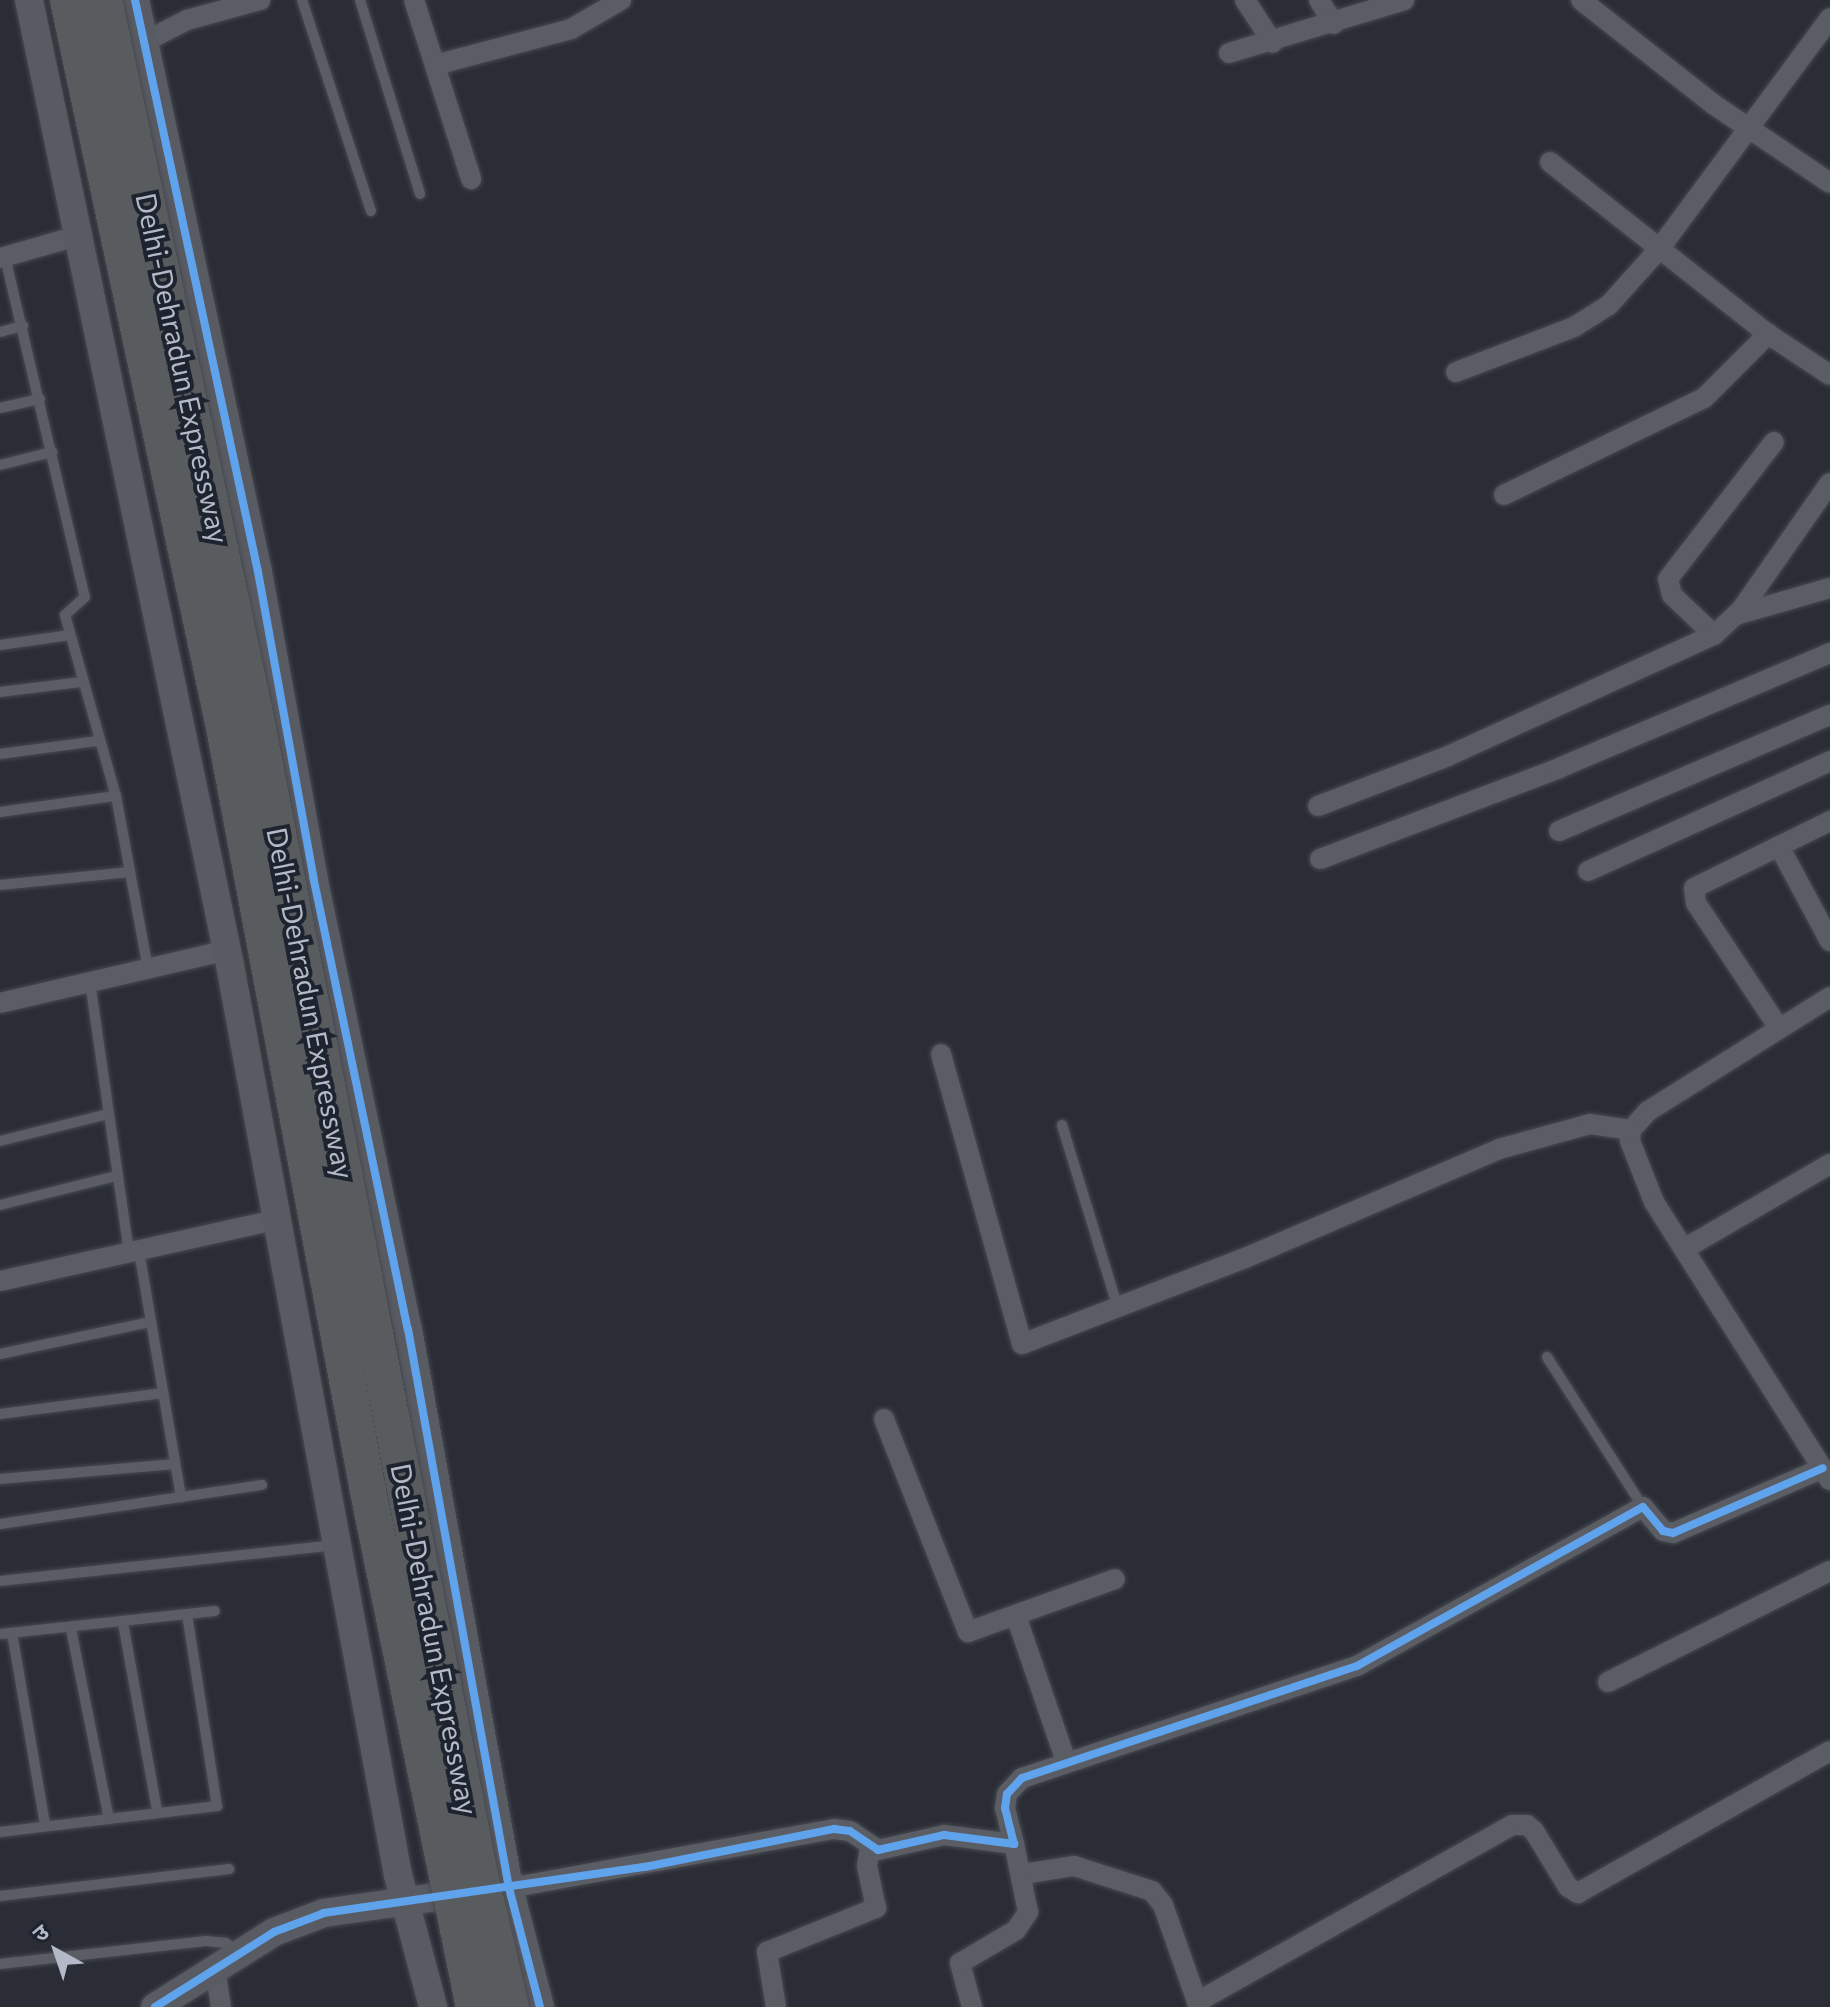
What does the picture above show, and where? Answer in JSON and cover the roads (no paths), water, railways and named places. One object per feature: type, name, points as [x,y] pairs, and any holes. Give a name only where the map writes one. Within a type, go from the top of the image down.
[{"type":"highway","name":"Delhi-Dehradun Expressway","points":[[68,0],[224,727],[375,1527],[474,2007]]},
{"type":"highway","name":"Delhi-Dehradun Expressway","points":[[104,0],[255,715],[479,1871],[511,2007]]},
{"type":"street","points":[[29,0],[227,950],[405,1900],[433,2007]]},
{"type":"street","points":[[135,0],[258,572],[313,876],[383,1205],[509,1888],[540,2007]]},
{"type":"street","points":[[144,42],[225,5],[260,0]]},
{"type":"street","points":[[414,0],[471,179]]},
{"type":"street","points":[[435,65],[571,29],[621,0]]},
{"type":"street","points":[[1245,0],[1273,43]]},
{"type":"street","points":[[1319,0],[1334,24]]},
{"type":"street","points":[[1229,53],[1273,43],[1404,0]]},
{"type":"street","points":[[1581,0],[1749,128],[1830,183]]},
{"type":"street","points":[[1456,372],[1600,313],[1660,248],[1830,18]]},
{"type":"street","points":[[1550,162],[1768,334],[1829,372]]},
{"type":"street","points":[[2,258],[77,236]]},
{"type":"street","points":[[1504,495],[1692,405],[1716,388],[1768,334]]},
{"type":"street","points":[[1714,635],[1672,595],[1668,579],[1774,442]]},
{"type":"street","points":[[1318,806],[1448,756],[1714,635],[1736,615],[1830,483]]},
{"type":"street","points":[[1736,615],[1830,588]]},
{"type":"street","points":[[1320,859],[1559,768],[1830,653]]},
{"type":"street","points":[[1559,831],[1830,715]]},
{"type":"street","points":[[1588,871],[1830,761]]},
{"type":"street","points":[[1779,1028],[1693,896],[1700,882],[1830,821]]},
{"type":"street","points":[[1779,846],[1824,913],[1830,941]]},
{"type":"street","points":[[0,1003],[227,950]]},
{"type":"street","points":[[1631,1130],[1661,1101],[1830,997]]},
{"type":"street","points":[[941,1054],[994,1232],[1018,1340],[1037,1342],[1499,1149],[1590,1124],[1631,1130]]},
{"type":"street","points":[[972,2007],[960,1963],[1023,1924],[1029,1899],[1005,1808],[1013,1785],[1066,1761],[1357,1666],[1643,1507],[1663,1531],[1673,1533],[1826,1474],[1684,1249],[1633,1157],[1631,1130]]},
{"type":"street","points":[[1684,1249],[1830,1164]]},
{"type":"street","points":[[0,1281],[276,1220]]},
{"type":"street","points":[[884,1419],[965,1628],[975,1632],[1115,1579]]},
{"type":"street","points":[[1608,1682],[1830,1571]]},
{"type":"street","points":[[1016,1616],[1066,1761]]},
{"type":"street","points":[[1023,1874],[1087,1868],[1152,1891],[1163,1905],[1198,2004],[1512,1825],[1520,1823],[1534,1831],[1568,1887],[1578,1893],[1830,1751]]},
{"type":"street","points":[[155,2007],[274,1932],[324,1913],[509,1888],[834,1829],[850,1831],[870,1847],[944,1835],[1014,1844]]},
{"type":"street","points":[[776,2007],[767,1952],[876,1908],[867,1866],[870,1847]]},
{"type":"street","points":[[221,2007],[226,1961]]},
{"type":"lane","points":[[302,0],[371,211]]},
{"type":"lane","points":[[360,0],[420,194]]},
{"type":"lane","points":[[2,258],[23,326],[85,597],[66,610],[70,635],[116,796],[148,969]]},
{"type":"lane","points":[[0,332],[23,326]]},
{"type":"lane","points":[[0,408],[40,399]]},
{"type":"lane","points":[[0,465],[52,452]]},
{"type":"lane","points":[[0,645],[70,635]]},
{"type":"lane","points":[[0,692],[82,682]]},
{"type":"lane","points":[[0,754],[98,741]]},
{"type":"lane","points":[[0,812],[116,796]]},
{"type":"lane","points":[[0,885],[130,872]]},
{"type":"lane","points":[[90,982],[116,1176],[151,1322],[181,1497]]},
{"type":"lane","points":[[0,1141],[108,1114]]},
{"type":"lane","points":[[1062,1125],[1118,1308]]},
{"type":"lane","points":[[0,1205],[116,1176]]},
{"type":"lane","points":[[0,1354],[151,1322]]},
{"type":"lane","points":[[1547,1357],[1643,1507]]},
{"type":"lane","points":[[0,1414],[164,1393]]},
{"type":"lane","points":[[0,1479],[175,1464]]},
{"type":"lane","points":[[0,1524],[262,1485]]},
{"type":"lane","points":[[0,1581],[338,1545]]},
{"type":"lane","points":[[45,1825],[6,1634],[215,1611]]},
{"type":"lane","points":[[0,1832],[108,1815],[213,1808],[219,1802],[187,1615]]},
{"type":"lane","points":[[123,1623],[157,1811]]},
{"type":"lane","points":[[71,1629],[108,1815]]},
{"type":"lane","points":[[0,1896],[229,1869]]},
{"type":"lane","points":[[0,1964],[206,1941],[226,1943],[226,1961]]}]
